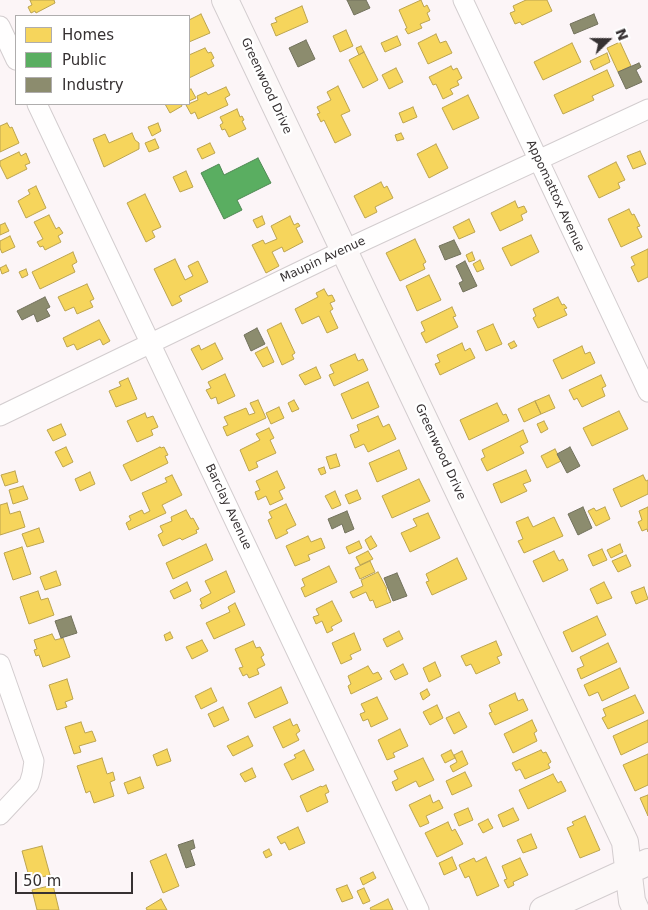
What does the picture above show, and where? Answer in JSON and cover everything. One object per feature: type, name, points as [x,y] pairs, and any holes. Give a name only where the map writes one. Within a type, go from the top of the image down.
[{"type":"street","name":"Greenwood Drive","points":[[225,0],[625,842],[639,867],[632,901],[636,910]]},
{"type":"street","name":"Appomattox Avenue","points":[[463,0],[648,392]]},
{"type":"street","points":[[0,26],[15,58]]},
{"type":"street","name":"Barclay Avenue","points":[[37,105],[419,910]]},
{"type":"street","name":"Maupin Avenue","points":[[0,416],[344,250],[648,109]]},
{"type":"street","points":[[0,664],[34,761],[29,784],[0,815]]},
{"type":"street","points":[[543,910],[639,867]]},
{"type":"building: Homes","points":[[30,0],[54,0],[55,3],[36,13],[35,11],[31,13],[28,7],[32,5]]},
{"type":"building: Homes","points":[[421,0],[424,7],[427,5],[430,11],[427,13],[430,20],[420,24],[422,28],[408,34],[399,10]]},
{"type":"building: Homes","points":[[526,0],[547,0],[552,11],[522,25],[520,22],[515,24],[510,13],[515,11],[513,6]]},
{"type":"building: Homes","points":[[302,6],[308,22],[276,36],[271,24],[277,22],[275,18]]},
{"type":"building: Homes","points":[[201,14],[210,33],[190,42],[190,20]]},
{"type":"building: Homes","points":[[346,30],[353,46],[340,52],[333,36]]},
{"type":"building: Homes","points":[[436,34],[440,43],[446,41],[452,53],[428,64],[418,43]]},
{"type":"building: Homes","points":[[397,36],[401,45],[385,52],[381,43]]},
{"type":"building: Homes","points":[[620,42],[631,66],[618,72],[607,48]]},
{"type":"building: Homes","points":[[572,43],[581,62],[543,80],[534,62]]},
{"type":"building: Homes","points":[[361,46],[364,52],[359,55],[356,48]]},
{"type":"building: Homes","points":[[205,48],[208,53],[211,52],[214,58],[211,60],[214,66],[190,78],[190,55]]},
{"type":"building: Homes","points":[[364,52],[378,80],[363,88],[349,60]]},
{"type":"building: Homes","points":[[607,53],[610,62],[594,70],[590,61]]},
{"type":"building: Homes","points":[[451,66],[453,70],[457,68],[462,78],[457,81],[459,85],[450,89],[453,94],[443,99],[436,84],[433,85],[429,77]]},
{"type":"building: Homes","points":[[396,68],[403,82],[389,89],[382,75]]},
{"type":"building: Homes","points":[[607,70],[614,86],[592,96],[594,100],[563,114],[554,95]]},
{"type":"building: Homes","points":[[338,86],[350,111],[341,115],[351,135],[335,143],[324,120],[321,122],[317,114],[320,113],[317,107],[331,100],[327,92]]},
{"type":"building: Homes","points":[[226,87],[230,95],[225,98],[228,105],[198,119],[195,112],[191,114],[186,105],[190,105],[198,100],[197,96],[206,92],[208,95]]},
{"type":"building: Homes","points":[[190,90],[196,98],[190,101]]},
{"type":"building: Homes","points":[[468,95],[479,118],[453,130],[442,108]]},
{"type":"building: Homes","points":[[166,105],[182,105],[182,106],[170,113]]},
{"type":"building: Homes","points":[[413,107],[417,117],[403,123],[399,113]]},
{"type":"building: Homes","points":[[237,109],[240,117],[242,116],[244,120],[242,121],[246,129],[229,137],[225,129],[222,130],[220,125],[223,123],[220,117]]},
{"type":"building: Homes","points":[[7,123],[10,128],[12,127],[19,143],[0,152],[0,126]]},
{"type":"building: Homes","points":[[158,123],[161,131],[152,136],[148,127]]},
{"type":"building: Homes","points":[[132,133],[135,140],[139,143],[139,149],[104,167],[93,139],[105,134],[109,143]]},
{"type":"building: Homes","points":[[401,133],[404,139],[397,141],[395,135]]},
{"type":"building: Homes","points":[[155,139],[159,148],[149,152],[145,143]]},
{"type":"building: Homes","points":[[210,143],[215,153],[202,159],[197,149]]},
{"type":"building: Homes","points":[[436,144],[448,168],[429,178],[417,154]]},
{"type":"building: Homes","points":[[640,151],[646,164],[633,169],[627,156]]},
{"type":"building: Homes","points":[[19,152],[21,156],[26,153],[30,163],[25,165],[27,169],[7,179],[0,161]]},
{"type":"building: Homes","points":[[616,162],[625,180],[618,183],[620,188],[599,198],[588,176]]},
{"type":"building: Homes","points":[[186,171],[193,187],[180,192],[173,177]]},
{"type":"building: Homes","points":[[381,182],[384,188],[387,186],[393,198],[375,207],[377,212],[365,218],[354,196]]},
{"type":"building: Homes","points":[[36,186],[46,208],[26,218],[18,201],[30,194],[28,190]]},
{"type":"building: Homes","points":[[145,194],[161,227],[152,231],[155,237],[146,242],[127,203]]},
{"type":"building: Homes","points":[[515,201],[518,208],[524,206],[527,212],[521,215],[523,220],[500,231],[491,213]]},
{"type":"building: Homes","points":[[629,209],[640,226],[637,227],[642,237],[621,247],[608,219]]},
{"type":"building: Homes","points":[[49,215],[56,229],[59,227],[63,233],[58,236],[61,242],[45,250],[37,242],[43,239],[34,222]]},
{"type":"building: Homes","points":[[262,216],[265,224],[257,228],[253,220]]},
{"type":"building: Homes","points":[[290,216],[294,225],[298,223],[300,226],[296,228],[303,242],[284,252],[282,247],[272,252],[279,266],[266,273],[252,245],[263,240],[265,244],[277,239],[271,226]]},
{"type":"building: Homes","points":[[469,219],[475,232],[459,239],[453,227]]},
{"type":"building: Homes","points":[[5,223],[9,231],[0,235],[0,225]]},
{"type":"building: Homes","points":[[531,235],[539,252],[511,266],[502,248]]},
{"type":"building: Homes","points":[[10,236],[15,247],[2,253],[0,241]]},
{"type":"building: Homes","points":[[415,239],[426,262],[423,264],[425,269],[400,281],[386,253]]},
{"type":"building: Homes","points":[[648,249],[648,277],[638,282],[631,267],[635,265],[631,257]]},
{"type":"building: Homes","points":[[73,252],[77,262],[72,265],[75,272],[40,289],[32,272]]},
{"type":"building: Homes","points":[[472,252],[475,260],[469,262],[466,255]]},
{"type":"building: Homes","points":[[175,259],[185,280],[193,276],[188,266],[198,261],[208,282],[179,296],[182,301],[172,306],[154,269]]},
{"type":"building: Homes","points":[[480,260],[484,269],[477,272],[473,264]]},
{"type":"building: Homes","points":[[6,265],[9,271],[2,274],[0,268]]},
{"type":"building: Homes","points":[[26,269],[28,275],[22,278],[19,272]]},
{"type":"building: Homes","points":[[429,275],[441,300],[417,311],[406,286]]},
{"type":"building: Homes","points":[[87,284],[94,299],[90,301],[93,307],[77,314],[74,307],[65,311],[58,297]]},
{"type":"building: Homes","points":[[324,289],[328,296],[332,295],[335,301],[330,303],[333,309],[330,311],[338,328],[327,333],[319,316],[302,324],[295,309],[318,297],[316,293]]},
{"type":"building: Homes","points":[[558,297],[562,305],[564,304],[567,308],[564,309],[567,315],[538,328],[533,318],[536,316],[533,309]]},
{"type":"building: Homes","points":[[452,307],[456,316],[453,317],[458,327],[426,343],[421,333],[425,331],[421,322]]},
{"type":"building: Homes","points":[[99,320],[110,341],[103,345],[100,339],[77,350],[74,344],[67,347],[63,338]]},
{"type":"building: Homes","points":[[281,323],[295,353],[292,355],[294,359],[282,365],[267,330]]},
{"type":"building: Homes","points":[[493,324],[502,344],[486,351],[477,331]]},
{"type":"building: Homes","points":[[514,341],[517,346],[511,349],[508,344]]},
{"type":"building: Homes","points":[[215,343],[223,359],[202,370],[191,349],[199,345],[201,350]]},
{"type":"building: Homes","points":[[462,343],[465,351],[470,348],[475,358],[440,375],[435,364],[440,362],[437,355]]},
{"type":"building: Homes","points":[[582,346],[585,354],[590,352],[595,363],[562,379],[553,360]]},
{"type":"building: Homes","points":[[267,347],[274,362],[263,367],[255,353]]},
{"type":"building: Homes","points":[[355,354],[358,361],[363,359],[368,370],[334,386],[329,375],[334,373],[330,365]]},
{"type":"building: Homes","points":[[316,367],[321,378],[305,385],[299,375]]},
{"type":"building: Homes","points":[[225,374],[235,396],[218,404],[216,397],[211,399],[206,390],[211,388],[208,382]]},
{"type":"building: Homes","points":[[601,375],[606,386],[602,388],[605,396],[582,407],[577,398],[574,400],[569,390]]},
{"type":"building: Homes","points":[[128,378],[137,399],[116,407],[109,391],[121,386],[119,382]]},
{"type":"building: Homes","points":[[368,382],[379,407],[352,419],[341,394]]},
{"type":"building: Homes","points":[[549,395],[555,408],[541,414],[535,401]]},
{"type":"building: Homes","points":[[258,400],[266,418],[227,436],[223,427],[228,425],[224,417],[246,408],[249,415],[255,413],[250,403]]},
{"type":"building: Homes","points":[[294,400],[299,409],[292,412],[288,403]]},
{"type":"building: Homes","points":[[535,401],[541,414],[524,422],[518,409]]},
{"type":"building: Homes","points":[[497,403],[503,415],[506,414],[509,421],[469,440],[460,420]]},
{"type":"building: Homes","points":[[279,407],[284,418],[271,424],[266,413]]},
{"type":"building: Homes","points":[[619,411],[628,429],[592,446],[583,428]]},
{"type":"building: Homes","points":[[145,413],[147,418],[153,416],[158,427],[151,430],[153,435],[137,442],[127,421]]},
{"type":"building: Homes","points":[[378,416],[383,427],[389,424],[396,439],[368,452],[364,444],[355,448],[350,435],[359,431],[357,425]]},
{"type":"building: Homes","points":[[544,421],[548,429],[541,433],[537,424]]},
{"type":"building: Homes","points":[[61,424],[66,435],[53,441],[47,430]]},
{"type":"building: Homes","points":[[269,428],[274,438],[270,440],[276,453],[256,462],[258,467],[249,471],[240,450],[260,440],[256,434]]},
{"type":"building: Homes","points":[[523,430],[528,442],[520,446],[524,453],[487,471],[481,459],[485,457],[482,450]]},
{"type":"building: Homes","points":[[66,447],[73,462],[63,467],[55,452]]},
{"type":"building: Homes","points":[[160,447],[164,447],[168,455],[165,456],[168,463],[131,481],[123,465]]},
{"type":"building: Homes","points":[[555,449],[561,461],[547,468],[541,456]]},
{"type":"building: Homes","points":[[399,450],[407,469],[377,482],[369,463]]},
{"type":"building: Homes","points":[[336,454],[340,466],[330,469],[326,457]]},
{"type":"building: Homes","points":[[324,467],[326,473],[321,475],[318,469]]},
{"type":"building: Homes","points":[[526,470],[531,481],[523,484],[527,491],[501,503],[493,484]]},
{"type":"building: Homes","points":[[15,471],[18,482],[5,486],[1,475]]},
{"type":"building: Homes","points":[[277,471],[285,488],[279,491],[283,499],[270,505],[266,496],[258,500],[255,492],[260,490],[256,481]]},
{"type":"building: Homes","points":[[90,472],[95,484],[80,491],[75,479]]},
{"type":"building: Homes","points":[[172,475],[182,495],[162,505],[166,513],[129,530],[126,523],[131,520],[129,516],[142,510],[144,514],[150,511],[142,493],[167,482],[165,478]]},
{"type":"building: Homes","points":[[643,475],[646,481],[648,480],[648,494],[621,507],[613,489]]},
{"type":"building: Homes","points":[[419,479],[430,501],[392,518],[382,496]]},
{"type":"building: Homes","points":[[23,486],[28,499],[13,504],[9,490]]},
{"type":"building: Homes","points":[[357,490],[361,499],[349,504],[345,495]]},
{"type":"building: Homes","points":[[335,491],[341,505],[332,509],[325,496]]},
{"type":"building: Homes","points":[[7,503],[10,514],[20,511],[25,527],[0,535],[0,505]]},
{"type":"building: Homes","points":[[286,504],[296,525],[286,530],[288,533],[276,539],[268,520],[272,518],[269,512]]},
{"type":"building: Homes","points":[[605,507],[610,519],[596,526],[588,511],[594,508],[596,511]]},
{"type":"building: Homes","points":[[648,507],[648,532],[647,529],[642,531],[638,522],[642,520],[639,511]]},
{"type":"building: Homes","points":[[186,510],[199,529],[196,530],[197,533],[163,546],[158,535],[163,532],[160,526],[172,521],[171,517]]},
{"type":"building: Homes","points":[[428,513],[440,538],[410,552],[401,533],[417,526],[413,519]]},
{"type":"building: Homes","points":[[528,517],[533,527],[554,517],[563,536],[524,553],[518,541],[523,539],[516,522]]},
{"type":"building: Homes","points":[[39,528],[44,542],[27,547],[22,534]]},
{"type":"building: Homes","points":[[308,536],[311,542],[321,538],[325,548],[308,555],[310,560],[295,566],[286,546]]},
{"type":"building: Homes","points":[[371,536],[377,546],[370,550],[365,540]]},
{"type":"building: Homes","points":[[359,541],[362,548],[349,554],[346,547]]},
{"type":"building: Homes","points":[[206,544],[213,560],[173,579],[166,563]]},
{"type":"building: Homes","points":[[620,544],[623,552],[611,558],[607,550]]},
{"type":"building: Homes","points":[[22,547],[31,574],[13,580],[4,553]]},
{"type":"building: Homes","points":[[602,549],[607,560],[593,566],[588,555]]},
{"type":"building: Homes","points":[[368,551],[373,559],[360,565],[356,557]]},
{"type":"building: Homes","points":[[554,551],[559,561],[563,559],[568,570],[543,582],[533,561]]},
{"type":"building: Homes","points":[[626,555],[631,566],[618,572],[612,561]]},
{"type":"building: Homes","points":[[457,558],[467,579],[432,595],[426,582],[429,581],[426,574]]},
{"type":"building: Homes","points":[[370,561],[375,572],[360,579],[355,568]]},
{"type":"building: Homes","points":[[329,566],[337,582],[305,597],[301,588],[305,586],[302,579]]},
{"type":"building: Homes","points":[[56,571],[61,585],[45,590],[40,577]]},
{"type":"building: Homes","points":[[226,571],[235,592],[202,609],[200,599],[211,593],[205,581]]},
{"type":"building: Homes","points":[[378,572],[391,602],[376,608],[373,600],[370,601],[366,592],[353,598],[350,592],[363,586],[361,580]]},
{"type":"building: Homes","points":[[187,582],[191,591],[174,599],[170,591]]},
{"type":"building: Homes","points":[[604,582],[612,598],[597,604],[590,589]]},
{"type":"building: Homes","points":[[644,587],[648,599],[636,604],[631,592]]},
{"type":"building: Homes","points":[[38,591],[41,600],[48,598],[54,615],[29,624],[20,597]]},
{"type":"building: Homes","points":[[332,601],[342,621],[331,627],[333,630],[327,633],[322,621],[316,624],[313,617],[319,615],[316,609]]},
{"type":"building: Homes","points":[[235,603],[245,625],[214,639],[206,623],[230,612],[228,607]]},
{"type":"building: Homes","points":[[597,616],[606,635],[572,652],[563,632]]},
{"type":"building: Homes","points":[[399,631],[403,639],[387,647],[383,639]]},
{"type":"building: Homes","points":[[170,632],[173,638],[166,641],[164,635]]},
{"type":"building: Homes","points":[[354,633],[361,650],[350,655],[352,659],[341,664],[332,643]]},
{"type":"building: Homes","points":[[52,634],[55,640],[63,638],[70,657],[43,667],[39,655],[36,656],[34,650],[37,649],[34,640]]},
{"type":"building: Homes","points":[[202,640],[208,651],[192,659],[186,647]]},
{"type":"building: Homes","points":[[253,641],[256,648],[260,647],[264,655],[261,657],[265,665],[257,669],[259,674],[249,678],[247,674],[243,676],[239,668],[243,667],[235,649]]},
{"type":"building: Homes","points":[[496,641],[502,655],[497,657],[500,663],[476,674],[471,664],[466,666],[461,656]]},
{"type":"building: Homes","points":[[608,643],[617,662],[581,679],[577,669],[584,666],[580,657]]},
{"type":"building: Homes","points":[[435,662],[441,676],[429,682],[423,668]]},
{"type":"building: Homes","points":[[403,664],[408,674],[395,680],[390,671]]},
{"type":"building: Homes","points":[[368,666],[373,674],[378,672],[382,679],[351,694],[348,686],[351,684],[348,676]]},
{"type":"building: Homes","points":[[620,668],[629,688],[602,701],[598,692],[589,696],[584,685]]},
{"type":"building: Homes","points":[[67,679],[73,699],[65,702],[67,707],[57,710],[49,685]]},
{"type":"building: Homes","points":[[281,687],[288,703],[255,718],[248,703]]},
{"type":"building: Homes","points":[[211,688],[217,701],[201,709],[195,696]]},
{"type":"building: Homes","points":[[427,689],[430,695],[423,700],[420,693]]},
{"type":"building: Homes","points":[[515,693],[518,701],[523,699],[528,710],[495,725],[489,713],[492,712],[489,705]]},
{"type":"building: Homes","points":[[635,695],[644,713],[608,729],[602,718],[606,716],[603,709]]},
{"type":"building: Homes","points":[[377,697],[388,719],[371,727],[368,719],[363,721],[360,714],[365,712],[361,704]]},
{"type":"building: Homes","points":[[437,705],[443,718],[430,725],[423,712]]},
{"type":"building: Homes","points":[[223,707],[229,720],[214,727],[208,714]]},
{"type":"building: Homes","points":[[459,712],[467,727],[454,734],[446,718]]},
{"type":"building: Homes","points":[[290,719],[293,726],[297,724],[300,731],[296,734],[299,740],[283,748],[273,727]]},
{"type":"building: Homes","points":[[532,720],[537,731],[534,733],[537,741],[513,753],[504,734]]},
{"type":"building: Homes","points":[[648,720],[648,742],[621,755],[613,736]]},
{"type":"building: Homes","points":[[81,722],[85,733],[92,731],[96,741],[79,746],[81,752],[74,754],[65,727]]},
{"type":"building: Homes","points":[[400,729],[408,746],[393,753],[395,757],[387,760],[378,740]]},
{"type":"building: Homes","points":[[248,736],[253,746],[233,756],[227,746]]},
{"type":"building: Homes","points":[[167,749],[171,761],[157,766],[153,755]]},
{"type":"building: Homes","points":[[304,750],[314,770],[292,780],[284,764],[296,758],[294,755]]},
{"type":"building: Homes","points":[[451,750],[455,758],[445,763],[441,755]]},
{"type":"building: Homes","points":[[541,750],[543,753],[546,752],[551,762],[548,764],[550,768],[525,779],[520,769],[516,771],[512,763]]},
{"type":"building: Homes","points":[[462,751],[468,764],[453,772],[450,766],[457,762],[454,755]]},
{"type":"building: Homes","points":[[648,754],[648,785],[635,791],[623,765]]},
{"type":"building: Homes","points":[[102,758],[107,774],[113,772],[115,780],[110,782],[114,796],[94,803],[90,791],[86,793],[77,766]]},
{"type":"building: Homes","points":[[423,758],[434,780],[419,787],[416,781],[396,791],[392,782],[398,779],[394,771]]},
{"type":"building: Homes","points":[[252,768],[256,777],[245,782],[240,774]]},
{"type":"building: Homes","points":[[465,772],[472,786],[452,795],[446,781]]},
{"type":"building: Homes","points":[[553,774],[558,783],[561,781],[566,791],[528,809],[519,790]]},
{"type":"building: Homes","points":[[140,777],[144,788],[128,794],[124,783]]},
{"type":"building: Homes","points":[[326,785],[329,792],[325,794],[328,802],[307,812],[300,796]]},
{"type":"building: Homes","points":[[430,795],[433,803],[439,800],[443,808],[426,816],[429,823],[420,827],[409,805]]},
{"type":"building: Homes","points":[[648,795],[648,816],[640,798]]},
{"type":"building: Homes","points":[[468,808],[473,820],[459,826],[454,814]]},
{"type":"building: Homes","points":[[513,808],[519,820],[503,827],[498,815]]},
{"type":"building: Homes","points":[[585,816],[600,850],[580,858],[567,828],[574,825],[572,822]]},
{"type":"building: Homes","points":[[488,819],[493,828],[483,833],[478,824]]},
{"type":"building: Homes","points":[[448,822],[452,831],[455,829],[463,844],[437,857],[425,833]]},
{"type":"building: Homes","points":[[298,827],[305,843],[289,850],[285,842],[281,844],[277,837]]},
{"type":"building: Homes","points":[[531,834],[537,848],[523,853],[517,840]]},
{"type":"building: Homes","points":[[42,846],[50,875],[30,880],[22,851]]},
{"type":"building: Homes","points":[[269,849],[272,855],[266,858],[263,852]]},
{"type":"building: Homes","points":[[166,854],[179,886],[163,893],[150,861]]},
{"type":"building: Homes","points":[[452,857],[457,869],[444,875],[439,863]]},
{"type":"building: Homes","points":[[486,857],[499,886],[477,896],[469,876],[465,878],[459,865],[474,858],[476,862]]},
{"type":"building: Homes","points":[[520,858],[528,875],[513,882],[514,885],[508,888],[504,880],[507,879],[502,866]]},
{"type":"building: Homes","points":[[373,872],[376,878],[363,885],[360,878]]},
{"type":"building: Homes","points":[[53,885],[59,910],[37,910],[32,890]]},
{"type":"building: Homes","points":[[347,885],[353,898],[342,902],[336,889]]},
{"type":"building: Homes","points":[[364,888],[370,901],[363,904],[357,891]]},
{"type":"building: Homes","points":[[161,899],[167,910],[147,910],[146,908]]},
{"type":"building: Homes","points":[[388,899],[393,910],[371,910],[370,908]]},
{"type":"building: Public","points":[[258,158],[271,183],[237,200],[242,210],[224,219],[201,173],[219,164],[224,175]]},
{"type":"building: Industry","points":[[347,0],[366,0],[370,8],[354,15]]},
{"type":"building: Industry","points":[[594,14],[598,24],[574,34],[570,24]]},
{"type":"building: Industry","points":[[306,40],[315,59],[298,67],[289,48]]},
{"type":"building: Industry","points":[[639,63],[641,67],[636,70],[642,82],[626,89],[618,72]]},
{"type":"building: Industry","points":[[454,240],[461,254],[445,260],[439,246]]},
{"type":"building: Industry","points":[[465,261],[477,286],[463,292],[459,283],[463,281],[456,266]]},
{"type":"building: Industry","points":[[45,297],[50,307],[46,309],[50,316],[37,322],[34,314],[22,320],[17,311]]},
{"type":"building: Industry","points":[[257,328],[265,344],[251,351],[244,335]]},
{"type":"building: Industry","points":[[570,447],[580,466],[567,473],[557,454]]},
{"type":"building: Industry","points":[[583,507],[592,528],[578,535],[568,514]]},
{"type":"building: Industry","points":[[347,511],[354,529],[345,533],[342,524],[332,529],[328,519]]},
{"type":"building: Industry","points":[[397,573],[407,596],[393,601],[384,578]]},
{"type":"building: Industry","points":[[71,616],[77,633],[61,638],[55,621]]},
{"type":"building: Industry","points":[[193,840],[195,848],[190,850],[195,865],[186,868],[178,845]]}]
